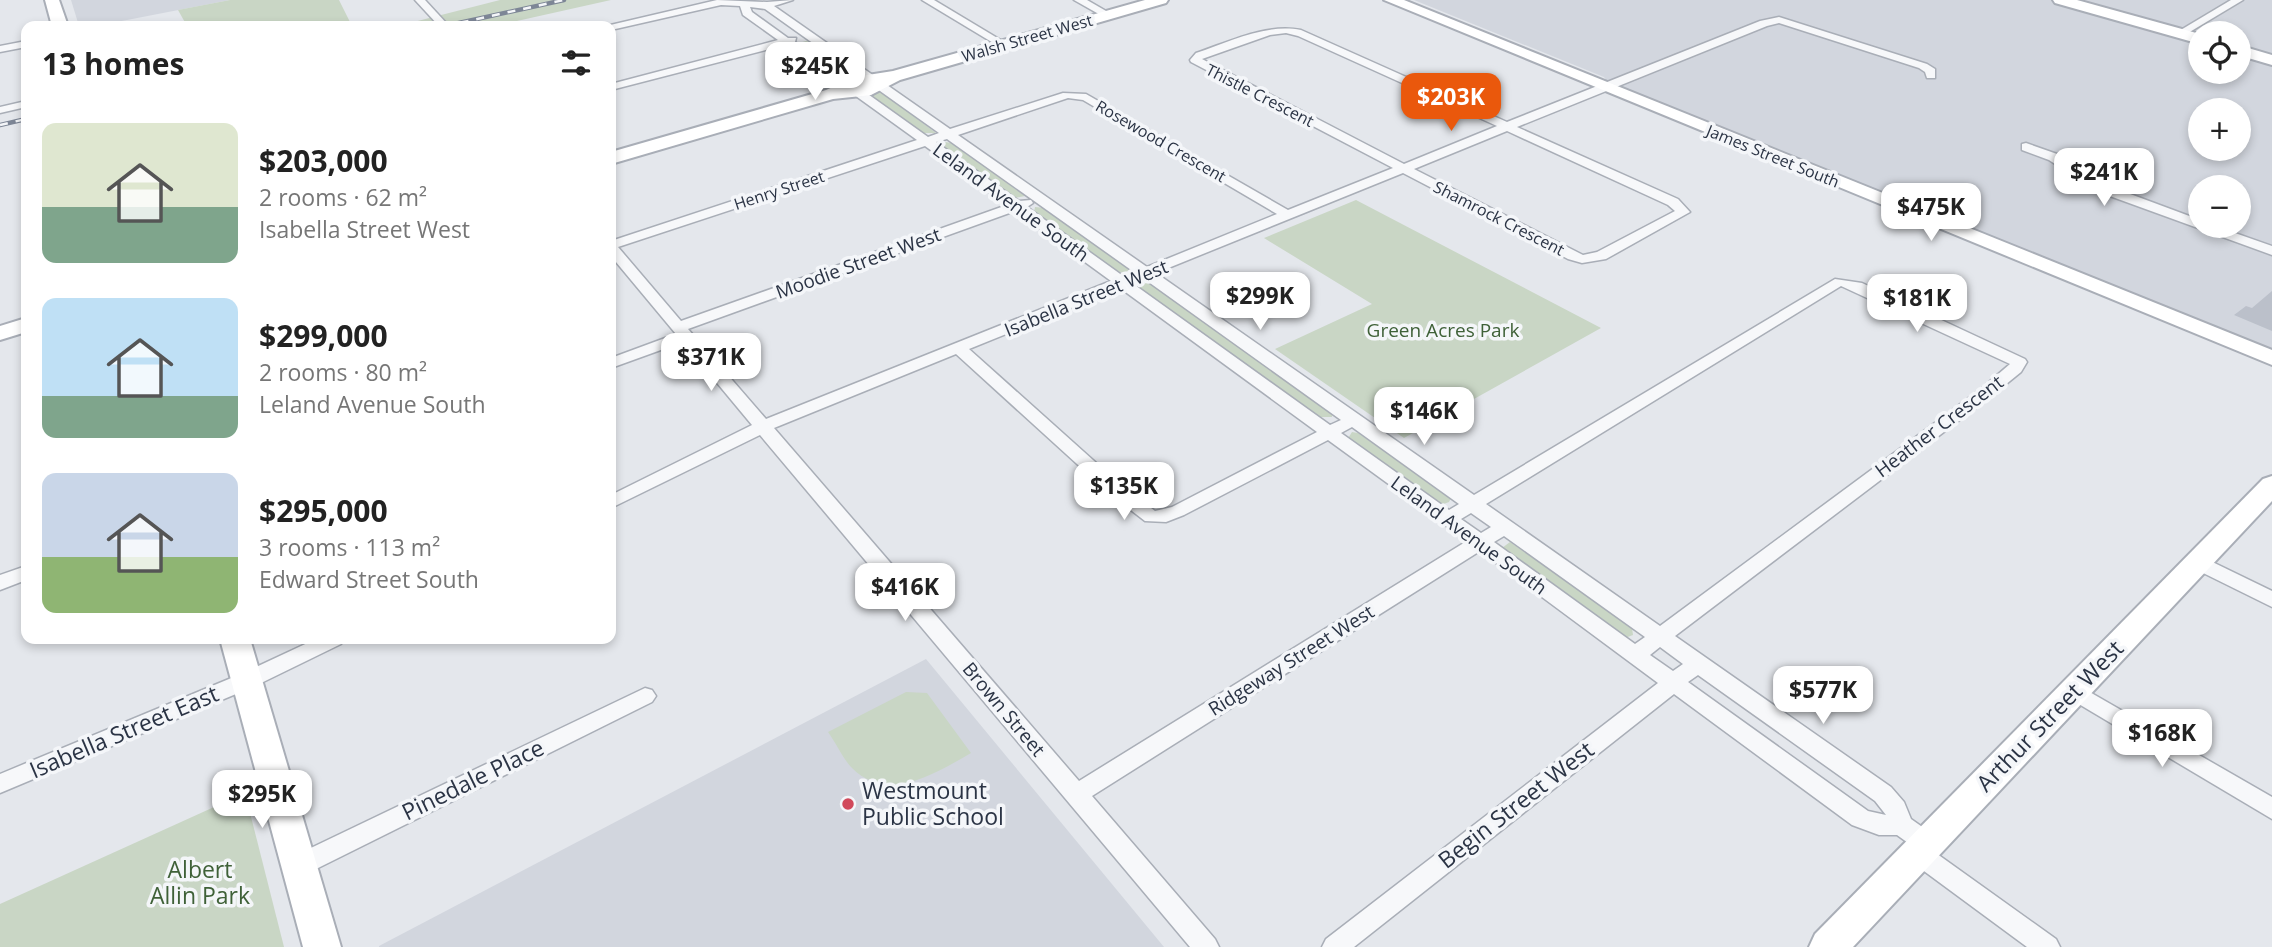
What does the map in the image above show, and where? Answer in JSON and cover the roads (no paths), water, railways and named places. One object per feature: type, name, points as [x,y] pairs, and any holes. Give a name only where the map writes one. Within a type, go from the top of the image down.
[{"type":"street","points":[[52,0],[58,21]]},
{"type":"street","points":[[420,0],[439,21]]},
{"type":"street","points":[[766,5],[788,0]]},
{"type":"street","points":[[927,0],[1004,45]]},
{"type":"street","points":[[1079,0],[1108,15]]},
{"type":"street","name":"Walsh Street West","points":[[616,157],[1161,0]]},
{"type":"street","name":"James Street South","points":[[1391,0],[2272,358]]},
{"type":"street","points":[[2060,0],[2188,36]]},
{"type":"street","points":[[2179,34],[2238,0]]},
{"type":"street","name":"Leland Avenue South","points":[[616,26],[721,2],[745,6],[766,5],[881,80],[946,133],[1883,794],[1896,809],[1915,840]]},
{"type":"street","name":"Leland Avenue South","points":[[745,6],[845,91],[928,142],[1860,818],[1915,840],[2047,947]]},
{"type":"street","name":"Isabella Street West","points":[[616,500],[764,426],[1764,23],[1779,20],[1923,66],[1931,71],[1931,76]]},
{"type":"street","name":"Thistle Crescent","points":[[1405,169],[1205,67],[1195,60],[1195,57],[1269,32],[1293,31],[1509,127]]},
{"type":"street","points":[[616,86],[809,35]]},
{"type":"street","points":[[0,49],[21,45]]},
{"type":"street","points":[[2251,54],[2272,60]]},
{"type":"street","name":"Rosewood Crescent","points":[[946,133],[1067,95],[1080,95],[1289,216]]},
{"type":"street","points":[[0,110],[21,105]]},
{"type":"street","name":"Shamrock Crescent","points":[[1405,169],[1582,259],[1601,256],[1683,212],[1673,202],[1509,127]]},
{"type":"street","name":"Henry Street","points":[[616,244],[928,142],[946,133]]},
{"type":"street","points":[[2025,147],[2053,157],[2101,188],[2188,220]]},
{"type":"street","name":"Moodie Street West","points":[[616,361],[682,332],[1039,199]]},
{"type":"street","points":[[2236,238],[2272,251]]},
{"type":"street","name":"Brown Street","points":[[616,252],[1206,947]]},
{"type":"street","name":"Heather Crescent","points":[[1448,519],[1835,283],[1857,286],[2019,362],[2015,369],[1987,391],[1635,654]]},
{"type":"street","points":[[0,319],[21,313]]},
{"type":"street","points":[[0,333],[21,327]]},
{"type":"street","points":[[960,349],[1116,490],[1151,517],[1166,516],[1178,511],[1353,421]]},
{"type":"street","name":"Arthur Street West","points":[[1828,947],[1915,840],[2074,691],[2272,485]]},
{"type":"street","name":"Ridgeway Street West","points":[[1077,794],[1504,527]]},
{"type":"street","points":[[2199,562],[2272,600]]},
{"type":"street","points":[[0,583],[21,575]]},
{"type":"street","points":[[237,644],[322,947]]},
{"type":"street","points":[[248,680],[324,644]]},
{"type":"street","name":"Begin Street West","points":[[1335,947],[1697,664]]},
{"type":"street","name":"Isabella Street East","points":[[0,784],[248,680]]},
{"type":"street","points":[[2074,691],[2272,809]]},
{"type":"street","name":"Pinedale Place","points":[[300,865],[645,696]]},
{"type":"railway","points":[[468,21],[564,0]]},
{"type":"railway","points":[[0,125],[21,120]]},
{"type":"place","name":"Westmount Public School","points":[[848,804]]},
{"type":"park label","name":"Green Acres Park","points":[[1443,330]]},
{"type":"park label","name":"Albert Allin Park","points":[[200,883]]}]
